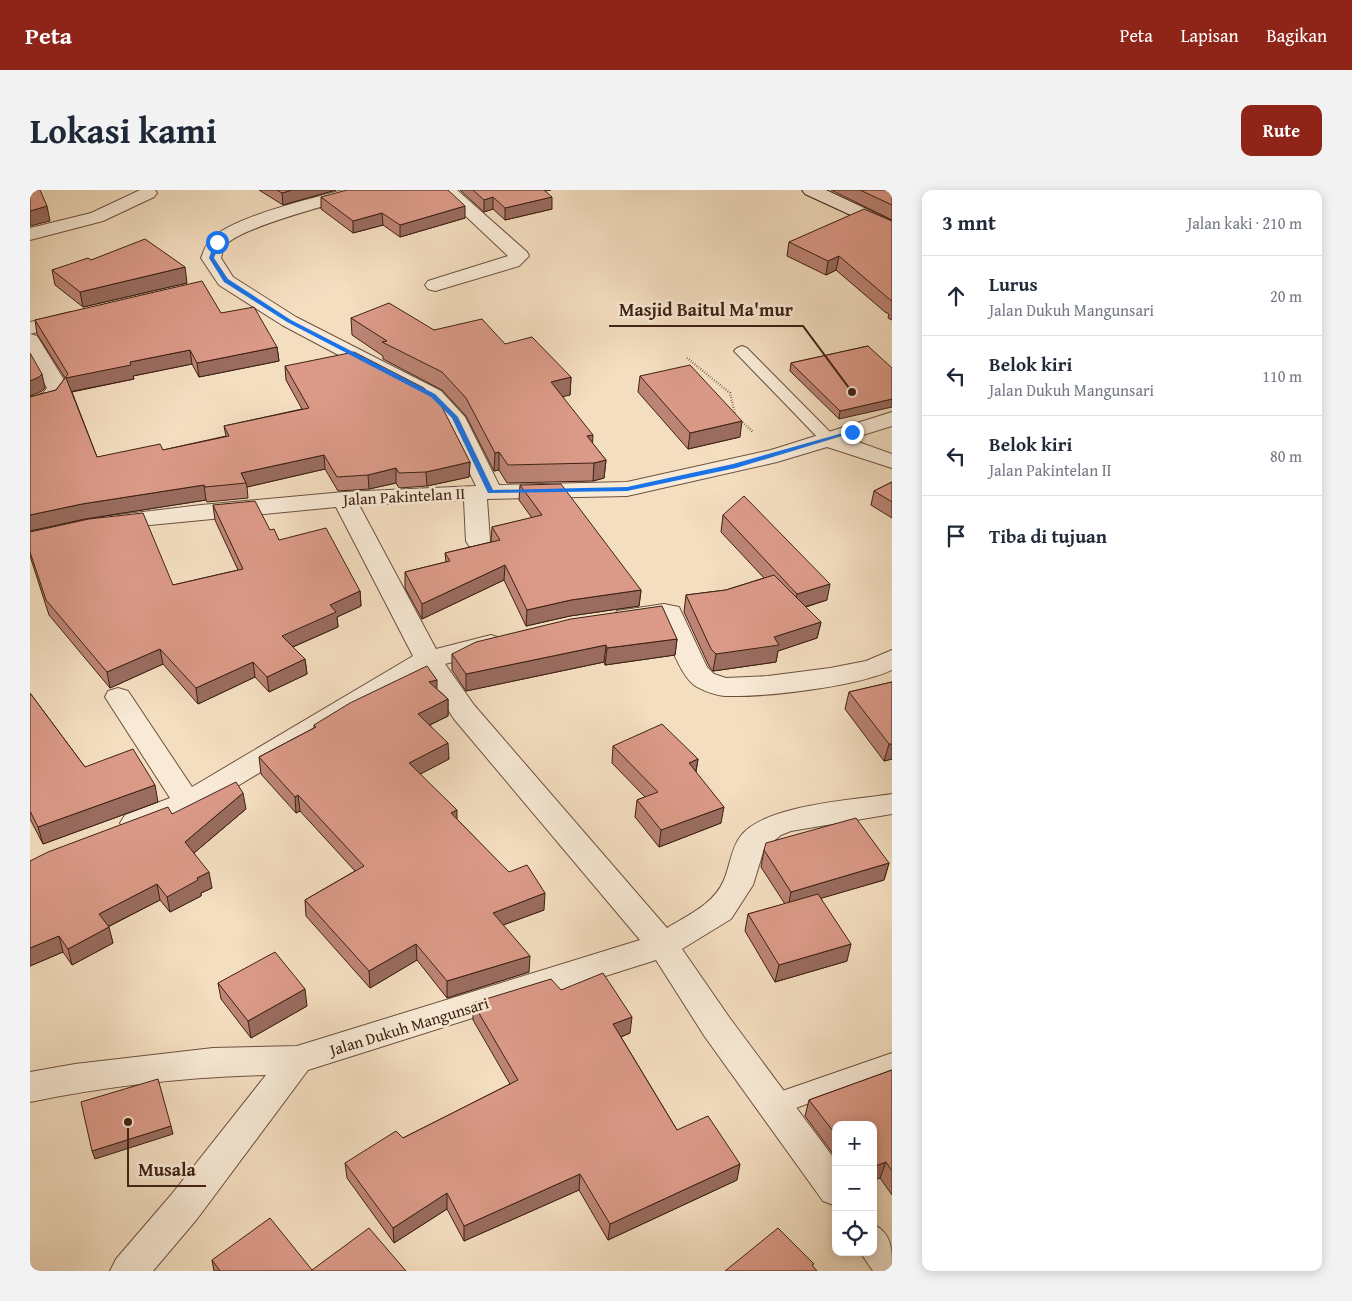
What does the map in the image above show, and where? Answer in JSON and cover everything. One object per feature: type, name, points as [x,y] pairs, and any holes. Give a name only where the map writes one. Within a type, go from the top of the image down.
[{"type":"street","points":[[363,190],[306,206],[238,229],[217,242],[212,258],[216,283],[433,396],[454,417],[483,492],[478,541]]},
{"type":"street","points":[[435,285],[512,262],[520,256],[447,190]]},
{"type":"street","points":[[811,190],[853,208],[892,228]]},
{"type":"street","points":[[30,234],[97,217],[148,193]]},
{"type":"street","points":[[30,328],[86,314]]},
{"type":"street","points":[[30,340],[58,388],[57,393],[52,397],[30,405]]},
{"type":"street","name":"Jalan Pakintelan II","points":[[92,524],[344,499],[483,492],[627,489],[777,455],[892,419]]},
{"type":"street","points":[[829,440],[892,462]]},
{"type":"street","points":[[344,499],[428,659],[464,712],[663,945],[717,1027],[832,1185]]},
{"type":"street","points":[[599,621],[657,612],[671,614],[696,672],[705,680],[724,687],[768,686],[830,677],[873,668],[892,659]]},
{"type":"street","points":[[108,834],[188,802],[428,659],[513,639]]},
{"type":"street","points":[[118,697],[188,802]]},
{"type":"street","name":"Jalan Dukuh Mangunsari","points":[[30,1087],[75,1078],[213,1062],[297,1060],[663,945],[720,911],[738,885],[751,843],[771,827],[788,821],[892,804]]},
{"type":"street","points":[[129,1271],[184,1207],[297,1060]]},
{"type":"street","points":[[877,1246],[892,1266]]},
{"type":"lane","points":[[742,351],[829,440]]},
{"type":"lane","points":[[774,1105],[892,1063]]},
{"type":"path","points":[[687,358],[730,393],[734,400],[734,413],[777,455]]},
{"type":"building","points":[[30,190],[40,190],[47,206],[30,211]]},
{"type":"building","points":[[277,190],[292,190],[282,193]]},
{"type":"building","points":[[347,190],[448,190],[465,206],[400,225],[382,213],[353,221],[321,197]]},
{"type":"building","points":[[473,190],[544,190],[552,197],[505,208],[493,197],[484,200]]},
{"type":"building","points":[[860,190],[892,190],[892,205]]},
{"type":"building","points":[[864,209],[892,221],[892,301],[839,256],[828,261],[789,242]]},
{"type":"building","points":[[145,239],[185,267],[80,292],[52,270],[88,258],[91,260]]},
{"type":"building","points":[[202,281],[221,313],[254,307],[277,347],[197,363],[190,350],[130,362],[131,365],[66,378],[97,457],[160,444],[163,450],[229,436],[224,426],[309,408],[285,366],[354,352],[424,388],[442,407],[470,462],[426,472],[399,473],[396,468],[368,475],[337,477],[324,455],[241,473],[246,483],[205,487],[204,485],[82,504],[30,515],[30,397],[56,390],[68,374],[35,320]]},
{"type":"building","points":[[389,303],[434,330],[482,319],[505,344],[532,337],[571,377],[551,382],[593,435],[587,436],[606,460],[594,463],[508,465],[499,452],[495,453],[466,398],[442,372],[382,342],[387,341],[351,318]]},
{"type":"building","points":[[868,346],[892,368],[892,399],[840,411],[791,363]]},
{"type":"building","points":[[30,353],[42,374],[30,381]]},
{"type":"building","points":[[690,365],[742,421],[690,433],[640,376]]},
{"type":"building","points":[[892,482],[892,502],[874,491]]},
{"type":"building","points":[[561,484],[641,590],[571,600],[527,610],[505,565],[422,604],[405,572],[450,561],[445,553],[500,540],[492,527],[542,515],[520,485]]},
{"type":"building","points":[[744,496],[830,584],[797,594],[723,515]]},
{"type":"building","points":[[255,501],[270,530],[274,529],[279,540],[326,528],[360,591],[330,605],[336,612],[282,636],[305,659],[267,677],[253,662],[196,688],[160,649],[107,672],[46,600],[30,552],[30,532],[89,519],[143,513],[173,585],[243,569],[213,505]]},
{"type":"building","points":[[774,575],[821,622],[774,637],[779,645],[716,654],[711,649],[686,595],[726,590]]},
{"type":"building","points":[[662,606],[677,639],[607,648],[606,645],[466,674],[452,654],[476,642],[571,619]]},
{"type":"building","points":[[427,666],[437,680],[429,682],[448,699],[418,714],[448,743],[409,763],[457,810],[451,813],[509,872],[527,865],[545,893],[493,913],[530,956],[447,981],[416,944],[369,971],[305,900],[364,866],[298,795],[295,797],[259,757],[316,727],[314,725],[350,703]]},
{"type":"building","points":[[892,682],[892,744],[889,744],[849,692]]},
{"type":"building","points":[[30,693],[85,767],[133,749],[155,785],[38,827],[30,811]]},
{"type":"building","points":[[662,724],[698,759],[689,763],[724,807],[661,830],[637,800],[658,792],[613,746]]},
{"type":"building","points":[[236,782],[243,793],[185,842],[209,872],[167,897],[157,884],[99,914],[109,927],[68,949],[59,936],[30,948],[30,861],[48,852],[168,807],[172,814]]},
{"type":"building","points":[[856,818],[889,863],[791,892],[764,850],[766,843]]},
{"type":"building","points":[[818,894],[851,944],[779,965],[748,914]]},
{"type":"building","points":[[275,952],[305,989],[248,1021],[218,983]]},
{"type":"building","points":[[603,973],[632,1017],[613,1024],[677,1130],[708,1116],[740,1164],[610,1224],[580,1174],[464,1226],[447,1193],[393,1228],[345,1163],[396,1131],[403,1138],[518,1080],[473,1003],[551,979],[561,990]]},
{"type":"building","points":[[892,1070],[892,1171],[886,1162],[877,1165],[877,1121],[832,1121],[832,1130],[809,1100]]},
{"type":"building","points":[[158,1079],[171,1126],[92,1151],[81,1102]]},
{"type":"building","points":[[270,1218],[312,1270],[369,1228],[406,1271],[220,1271],[212,1260]]},
{"type":"building","points":[[778,1228],[814,1264],[812,1265],[817,1271],[725,1271]]},
{"type":"place","name":"Masjid Baitul Ma'mur","points":[[852,392]]},
{"type":"place","name":"Musala","points":[[128,1122]]},
{"type":"route","points":[[217,242],[212,258],[226,280],[289,321],[433,396],[454,417],[491,492],[627,489],[734,466],[852,432]]}]
